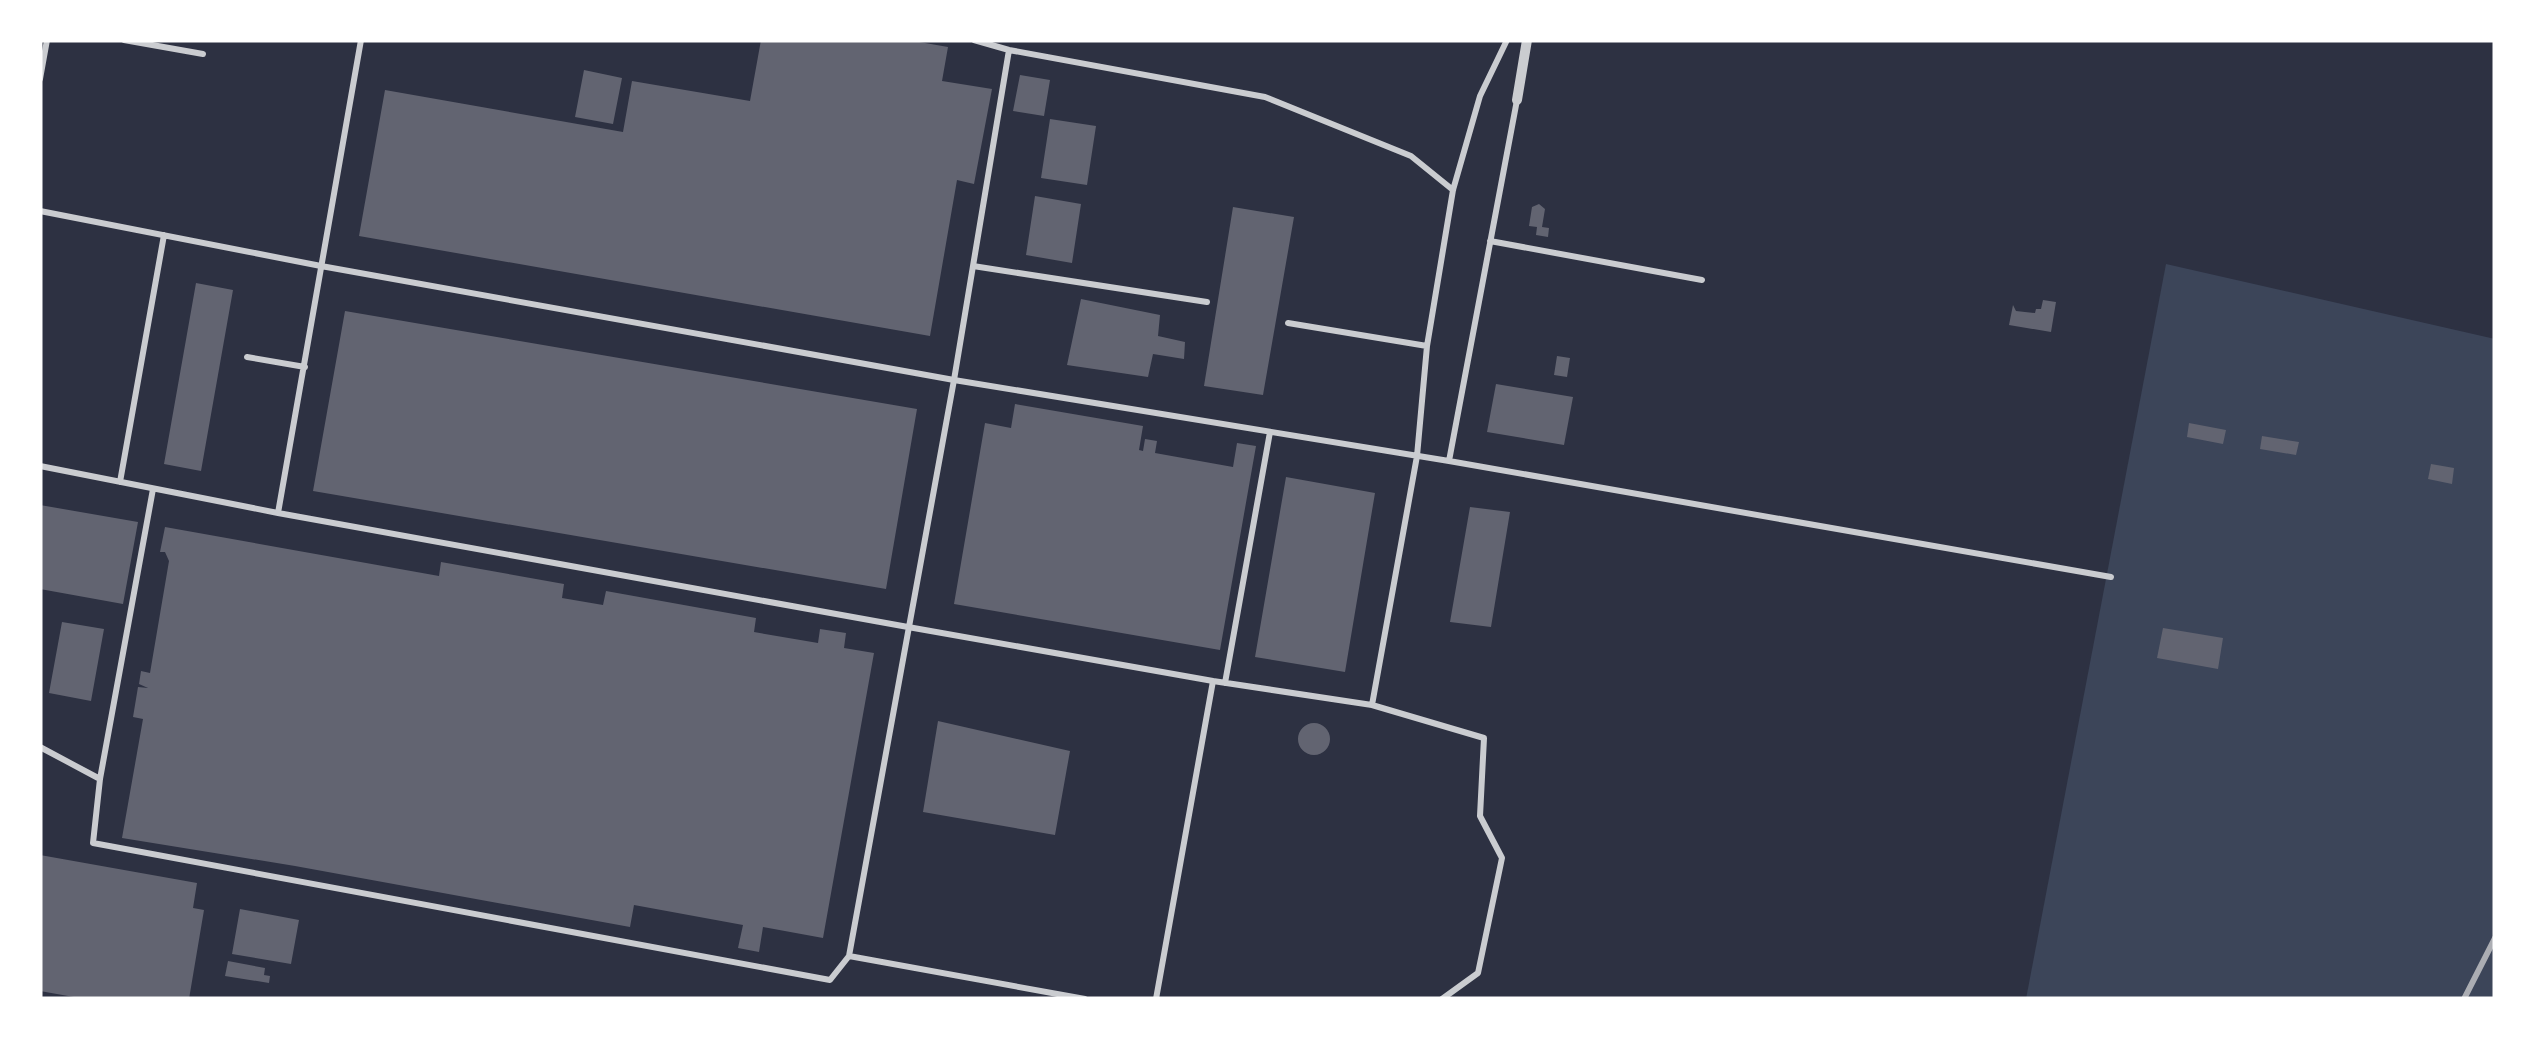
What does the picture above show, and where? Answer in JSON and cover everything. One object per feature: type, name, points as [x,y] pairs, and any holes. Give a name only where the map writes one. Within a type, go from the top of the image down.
[{"type":"street","points":[[1517,100],[1527,40]]},
{"type":"lane","points":[[40,79],[47,40]]},
{"type":"lane","points":[[124,40],[204,54]]},
{"type":"lane","points":[[278,513],[361,40]]},
{"type":"lane","points":[[974,40],[1266,98],[1412,156],[1453,190]]},
{"type":"lane","points":[[1372,705],[1417,456],[1428,346],[1453,190],[1480,96],[1507,40]]},
{"type":"lane","points":[[154,489],[100,780],[94,844],[830,980],[849,956],[1010,50]]},
{"type":"lane","points":[[1449,461],[1517,100]]},
{"type":"lane","points":[[40,212],[954,380],[1449,461],[2112,577]]},
{"type":"lane","points":[[120,482],[164,236]]},
{"type":"lane","points":[[1490,241],[1702,280]]},
{"type":"lane","points":[[973,266],[1207,302]]},
{"type":"lane","points":[[1288,322],[1428,346]]},
{"type":"lane","points":[[246,357],[305,367]]},
{"type":"lane","points":[[1225,682],[1270,432]]},
{"type":"lane","points":[[40,466],[908,627],[1372,705],[1484,738],[1480,816],[1502,858],[1478,973],[1442,999]]},
{"type":"lane","points":[[1156,999],[1213,681]]},
{"type":"lane","points":[[40,748],[100,780]]},
{"type":"lane","points":[[849,956],[1085,999]]},
{"type":"shaded area","points":[[2166,264],[2495,339],[2495,999],[2026,999]]},
{"type":"building","points":[[761,40],[908,40],[948,47],[942,81],[992,89],[974,184],[957,180],[930,336],[359,236],[385,90],[623,132],[632,81],[750,101]]},
{"type":"building","points":[[584,70],[622,78],[613,124],[575,117]]},
{"type":"building","points":[[1020,75],[1050,80],[1044,116],[1013,111]]},
{"type":"building","points":[[1050,119],[1096,126],[1087,185],[1041,178]]},
{"type":"building","points":[[1035,196],[1081,204],[1072,263],[1026,255]]},
{"type":"building","points":[[1539,204],[1545,209],[1542,227],[1549,228],[1548,237],[1536,235],[1537,227],[1529,226],[1532,207]]},
{"type":"building","points":[[1233,207],[1294,217],[1263,395],[1204,386]]},
{"type":"building","points":[[196,283],[233,290],[201,471],[164,464]]},
{"type":"building","points":[[1081,299],[1160,315],[1158,336],[1185,342],[1184,359],[1153,354],[1148,377],[1067,365]]},
{"type":"building","points":[[2043,300],[2056,302],[2051,332],[2009,325],[2013,305],[2016,311],[2035,313],[2041,309]]},
{"type":"building","points":[[345,311],[917,409],[886,589],[313,491]]},
{"type":"building","points":[[1557,356],[1570,358],[1567,377],[1554,375]]},
{"type":"building","points":[[1496,384],[1573,397],[1564,445],[1487,432]]},
{"type":"building","points":[[1015,404],[1143,426],[1139,450],[1143,451],[1145,439],[1157,441],[1155,453],[1233,467],[1237,443],[1256,446],[1220,650],[954,604],[985,423],[1011,428]]},
{"type":"building","points":[[2189,423],[2226,430],[2223,444],[2187,437]]},
{"type":"building","points":[[2262,436],[2299,442],[2296,455],[2260,449]]},
{"type":"building","points":[[2431,464],[2454,468],[2452,484],[2428,479]]},
{"type":"building","points":[[1286,477],[1375,493],[1345,672],[1255,657]]},
{"type":"building","points":[[40,505],[138,522],[123,604],[40,589]]},
{"type":"building","points":[[1470,507],[1510,512],[1491,627],[1450,622]]},
{"type":"building","points":[[165,527],[439,576],[441,562],[564,584],[562,598],[603,605],[606,591],[756,618],[754,632],[818,643],[820,629],[846,633],[844,648],[874,653],[823,938],[763,927],[759,952],[738,948],[743,925],[634,905],[630,927],[122,838],[143,719],[133,717],[138,687],[148,688],[139,684],[141,671],[150,673],[169,561],[165,552],[160,552]]},
{"type":"building","points":[[62,622],[104,629],[91,701],[49,693]]},
{"type":"building","points":[[2163,628],[2223,638],[2218,669],[2157,658]]},
{"type":"building","points":[[938,721],[1070,751],[1055,835],[923,812]]},
{"type":"building","points":[[1314,723],[1325,728],[1330,739],[1325,750],[1314,755],[1303,750],[1298,739],[1303,728]]},
{"type":"building","points":[[40,855],[197,883],[193,908],[204,910],[189,999],[85,999],[40,991]]},
{"type":"building","points":[[240,909],[299,920],[291,964],[232,954]]},
{"type":"building","points":[[228,961],[265,968],[269,983],[225,976]]},
{"type":"railway","points":[[2464,999],[2495,938]]}]
